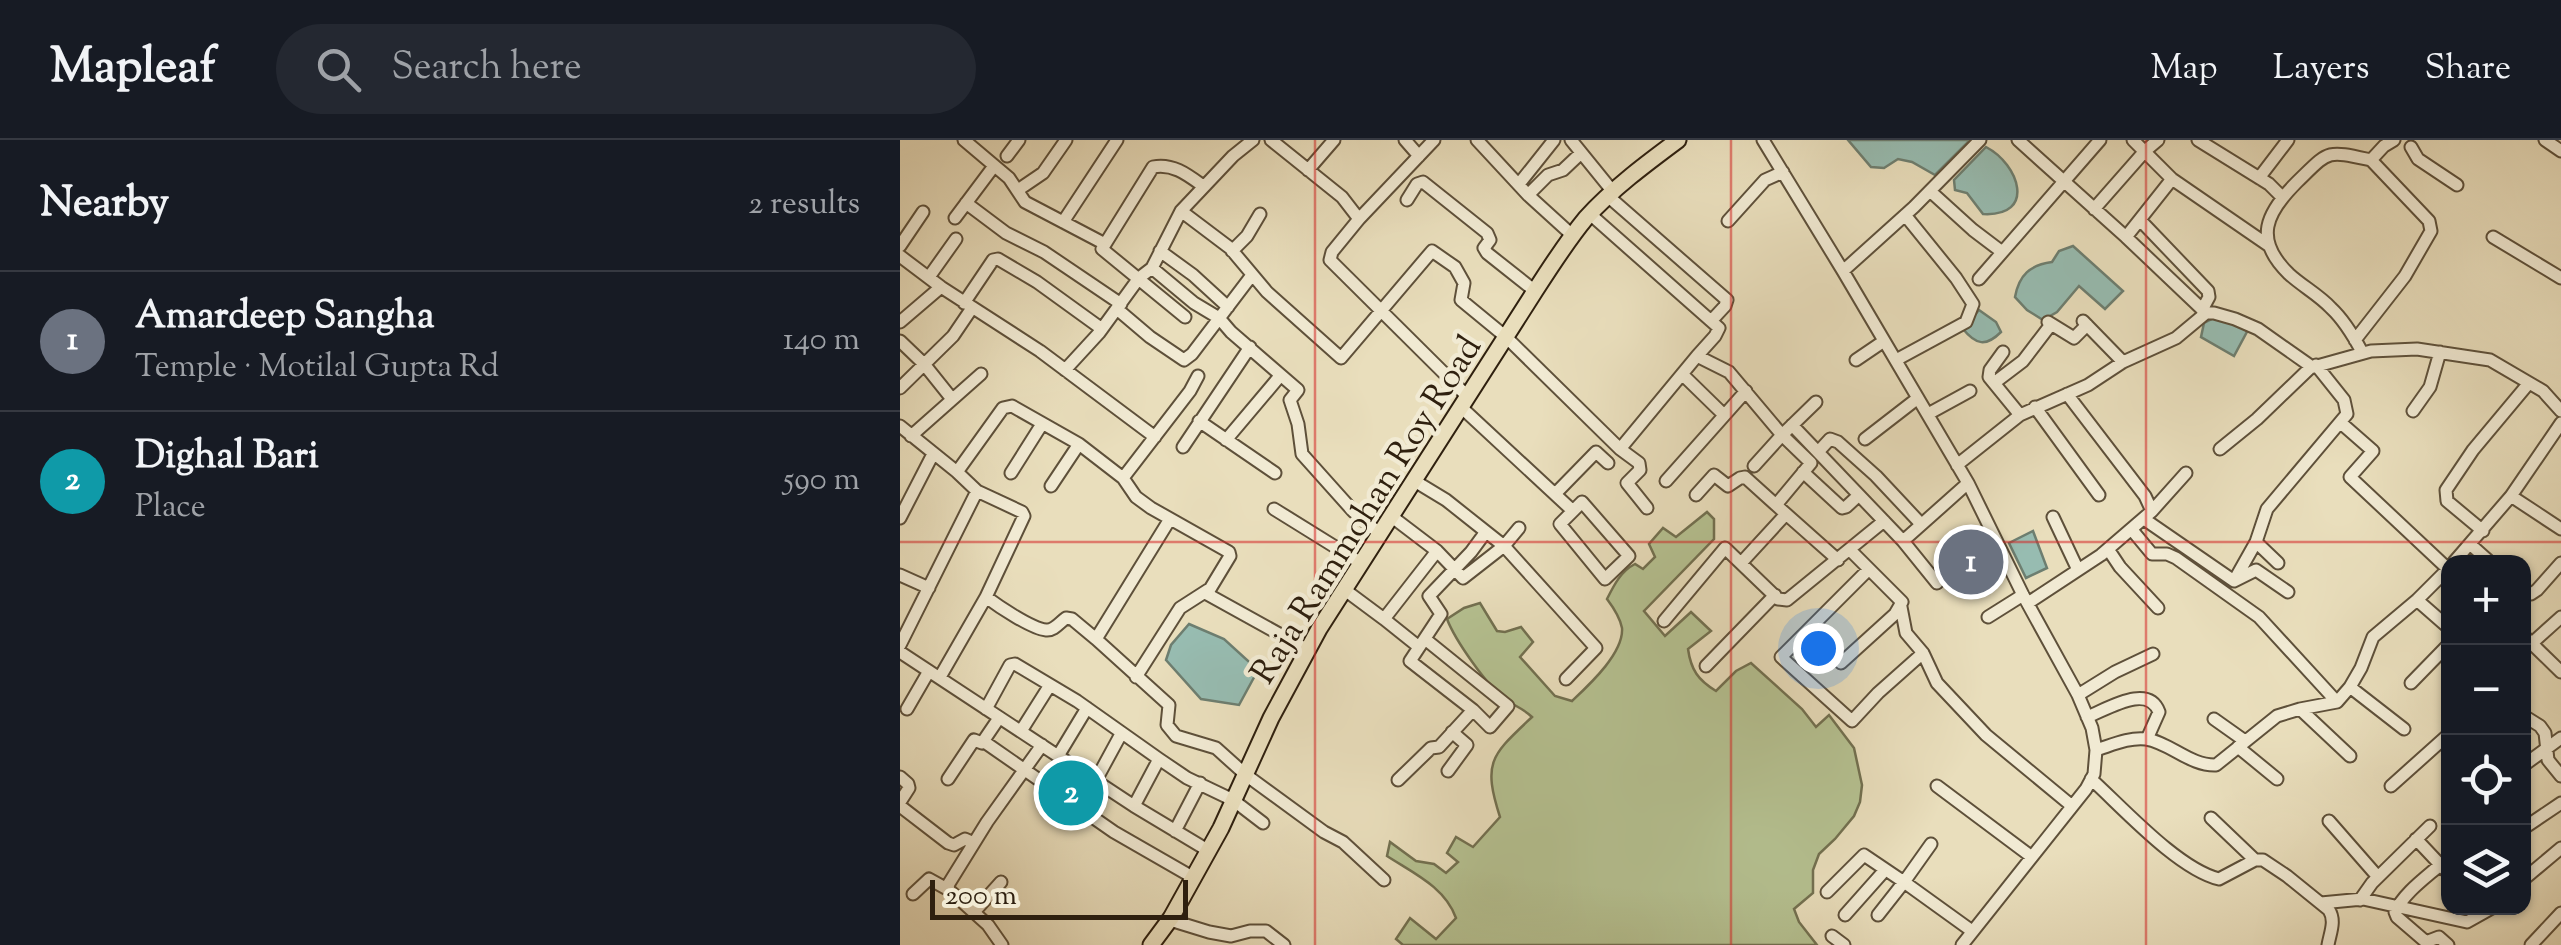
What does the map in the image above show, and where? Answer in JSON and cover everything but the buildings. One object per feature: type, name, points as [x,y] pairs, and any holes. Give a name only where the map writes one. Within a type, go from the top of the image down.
[{"type":"main road","name":"Raja Rammohan Roy Road","points":[[1152,945],[1209,852],[1271,718],[1308,650],[1535,291],[1590,214],[1678,140]]},
{"type":"street","points":[[1007,156],[1020,140]]},
{"type":"street","points":[[1018,190],[1043,173],[1066,140]]},
{"type":"street","points":[[1063,222],[1118,140]]},
{"type":"street","points":[[1065,370],[1102,329],[1139,278],[1152,268],[1181,212],[1232,156],[1254,140]]},
{"type":"street","points":[[1271,140],[1342,197],[1358,219]]},
{"type":"street","points":[[1308,170],[1334,140]]},
{"type":"street","points":[[1404,140],[1419,156]]},
{"type":"street","points":[[1434,140],[1358,219],[1330,260],[1573,511]]},
{"type":"street","points":[[1477,140],[1572,235]]},
{"type":"street","points":[[1524,189],[1554,140]]},
{"type":"street","points":[[1571,140],[1612,195],[1727,300],[1712,320]]},
{"type":"street","points":[[1763,140],[1968,483],[2092,728],[2096,750],[2091,778],[1962,945]]},
{"type":"street","points":[[1844,271],[1980,140]]},
{"type":"street","points":[[2018,140],[2204,312],[2258,329],[2314,366],[2344,400],[2347,414],[2341,423],[2266,509],[2256,542],[2234,581]]},
{"type":"street","points":[[1978,278],[2099,140]]},
{"type":"street","points":[[2133,140],[2172,179],[2268,245],[2288,274],[2332,308],[2362,352]]},
{"type":"street","points":[[2094,209],[2158,140]]},
{"type":"street","points":[[2198,140],[2282,197]]},
{"type":"street","points":[[2259,178],[2288,140]]},
{"type":"street","points":[[2544,140],[2561,151]]},
{"type":"street","points":[[967,141],[1018,190],[1025,202],[1105,244]]},
{"type":"street","points":[[2371,160],[2384,146],[2406,142],[2426,166],[2457,185]]},
{"type":"street","points":[[1524,189],[1563,170],[1581,152]]},
{"type":"street","points":[[2268,245],[2266,226],[2282,197],[2324,156],[2338,152],[2371,160],[2429,221],[2432,231],[2405,276],[2356,340]]},
{"type":"street","points":[[955,218],[994,166]]},
{"type":"street","points":[[1185,317],[1102,250],[1153,167],[1184,172],[1204,186]]},
{"type":"street","points":[[1728,221],[1765,180],[1782,172]]},
{"type":"street","points":[[2126,238],[2172,179]]},
{"type":"street","points":[[1406,200],[1423,182],[1487,233],[1487,254],[1535,291]]},
{"type":"street","points":[[1930,191],[2002,252]]},
{"type":"street","points":[[966,203],[1006,233],[1044,252],[1184,360],[1252,275]]},
{"type":"street","points":[[900,246],[922,212]]},
{"type":"street","points":[[1181,212],[1232,251],[1267,292],[1341,358],[1432,252],[1455,267],[1464,283],[1461,300],[1506,337],[1639,463],[1641,468],[1627,482],[1648,508]]},
{"type":"street","points":[[1232,251],[1260,214]]},
{"type":"street","points":[[1590,214],[1719,330],[1620,449]]},
{"type":"street","points":[[1896,360],[1966,322],[1973,304],[1905,215]]},
{"type":"street","points":[[1957,464],[2020,416],[2088,386],[2124,362],[2176,338],[2204,312],[2208,291],[2140,220]]},
{"type":"street","points":[[2493,237],[2561,278]]},
{"type":"street","points":[[928,278],[956,239]]},
{"type":"street","points":[[1160,251],[1228,307]]},
{"type":"street","points":[[900,256],[1040,351],[1155,437]]},
{"type":"street","points":[[900,388],[954,336],[993,260],[998,258],[1102,329]]},
{"type":"street","points":[[1152,268],[1219,318],[1298,390],[1290,400],[1302,454],[1353,511],[1380,534]]},
{"type":"street","points":[[900,322],[940,286]]},
{"type":"street","points":[[1994,383],[2023,361],[2048,325],[2074,338],[2085,323],[2124,362]]},
{"type":"street","points":[[900,341],[952,399]]},
{"type":"street","points":[[1856,360],[1884,341]]},
{"type":"street","points":[[1183,447],[1250,347]]},
{"type":"street","points":[[2220,448],[2314,366],[2362,352],[2416,348],[2490,360],[2559,404]]},
{"type":"street","points":[[2003,352],[1988,374],[2020,416]]},
{"type":"street","points":[[2412,410],[2430,387],[2440,352]]},
{"type":"street","points":[[1697,356],[1729,372],[1811,463],[1776,505]]},
{"type":"street","points":[[911,436],[981,374]]},
{"type":"street","points":[[1682,374],[1724,415]]},
{"type":"street","points":[[1123,478],[1198,376]]},
{"type":"street","points":[[1226,440],[1280,376]]},
{"type":"street","points":[[2482,531],[2447,501],[2446,490],[2528,383]]},
{"type":"street","points":[[1928,414],[1970,390]]},
{"type":"street","points":[[1666,482],[1746,391]]},
{"type":"street","points":[[2066,394],[2145,496],[2148,515],[2234,581]]},
{"type":"street","points":[[1865,438],[1918,398]]},
{"type":"street","points":[[1754,466],[1816,402]]},
{"type":"street","points":[[956,472],[1003,408],[1012,406],[1078,444],[1123,478],[1136,497],[1228,552],[1230,556],[1208,590],[1180,608],[1136,677]]},
{"type":"street","points":[[2035,407],[2099,496]]},
{"type":"street","points":[[1199,422],[1275,473]]},
{"type":"street","points":[[2341,423],[2372,451],[2350,477],[2441,558]]},
{"type":"street","points":[[2461,555],[2510,496],[2561,423]]},
{"type":"street","points":[[1011,473],[1042,424]]},
{"type":"street","points":[[1792,425],[1903,541],[1937,584]]},
{"type":"street","points":[[900,426],[978,490],[1024,516],[986,597],[907,709]]},
{"type":"street","points":[[1818,452],[1830,439],[1844,446],[1921,524]]},
{"type":"street","points":[[1052,486],[1078,444]]},
{"type":"street","points":[[1555,494],[1596,452],[1608,462]]},
{"type":"street","points":[[900,516],[933,454]]},
{"type":"street","points":[[1803,472],[1842,508],[1859,495]]},
{"type":"street","points":[[1988,618],[2078,570],[2108,549],[2148,515],[2186,473]]},
{"type":"street","points":[[1696,495],[1714,475],[1728,486],[1745,477],[1838,560]]},
{"type":"street","points":[[1413,480],[1446,500],[1504,546],[1596,648],[1566,679]]},
{"type":"street","points":[[1903,541],[1968,483]]},
{"type":"street","points":[[978,490],[900,648],[999,718],[1209,852]]},
{"type":"street","points":[[2510,496],[2561,529]]},
{"type":"street","points":[[1582,502],[1629,556],[1605,579],[1560,524],[1573,511],[1582,502]]},
{"type":"street","points":[[1274,509],[1360,563]]},
{"type":"street","points":[[1742,562],[1786,514]]},
{"type":"street","points":[[1391,516],[1437,551],[1463,578],[1504,546],[1519,528]]},
{"type":"street","points":[[2053,517],[2078,570]]},
{"type":"street","points":[[1096,639],[1170,519]]},
{"type":"street","points":[[1664,621],[1725,548],[1775,595],[1787,600],[1884,521]]},
{"type":"street","points":[[2132,530],[2152,554],[2176,558],[2258,617],[2336,702]]},
{"type":"street","points":[[1344,590],[1422,643],[1508,706],[1490,727],[1410,661],[1422,643],[1442,614],[1428,596],[1472,552],[1485,533]]},
{"type":"street","points":[[2256,542],[2278,563]]},
{"type":"street","points":[[2471,545],[2482,555]]},
{"type":"street","points":[[2108,549],[2158,608]]},
{"type":"street","points":[[1850,550],[1902,602],[1906,634],[1923,653],[1936,682],[1986,735],[2072,806]]},
{"type":"street","points":[[1384,618],[1437,551]]},
{"type":"street","points":[[2531,594],[2561,562]]},
{"type":"street","points":[[1868,570],[1781,658],[1852,721],[1923,653]]},
{"type":"street","points":[[2234,581],[2256,570],[2288,592]]},
{"type":"street","points":[[900,574],[929,588]]},
{"type":"street","points":[[2096,750],[2124,741],[2147,740],[2207,766],[2216,766],[2277,716],[2336,702],[2350,687],[2374,638],[2441,575]]},
{"type":"street","points":[[1208,590],[1212,598],[1308,650]]},
{"type":"street","points":[[1706,666],[1775,595]]},
{"type":"street","points":[[986,597],[1044,630],[1052,630],[1066,618],[1072,619],[1169,705],[1167,725],[1176,736],[1216,748],[1246,775],[1343,842],[1384,880]]},
{"type":"street","points":[[2417,600],[2441,622]]},
{"type":"street","points":[[1841,663],[1901,607]]},
{"type":"street","points":[[2531,638],[2561,617]]},
{"type":"street","points":[[2531,643],[2561,672]]},
{"type":"street","points":[[2411,683],[2447,645]]},
{"type":"street","points":[[2078,696],[2153,654]]},
{"type":"street","points":[[986,709],[1013,664],[1263,823]]},
{"type":"street","points":[[1021,732],[1050,685]]},
{"type":"street","points":[[2350,687],[2404,729]]},
{"type":"street","points":[[2087,717],[2132,700],[2154,700],[2160,712],[2147,740]]},
{"type":"street","points":[[1058,756],[1087,708]]},
{"type":"street","points":[[2300,708],[2350,756]]},
{"type":"street","points":[[1398,780],[1431,748],[1439,747],[1473,710]]},
{"type":"street","points":[[983,741],[999,718]]},
{"type":"street","points":[[2214,719],[2277,779]]},
{"type":"street","points":[[2531,720],[2545,733],[2548,760],[2561,776]]},
{"type":"street","points":[[1448,771],[1467,744],[1452,732]]},
{"type":"street","points":[[1096,780],[1121,734]]},
{"type":"street","points":[[2391,786],[2447,735]]},
{"type":"street","points":[[2531,760],[2561,738]]},
{"type":"street","points":[[948,779],[974,740],[983,741],[1114,832],[1194,878]]},
{"type":"street","points":[[949,890],[950,881],[974,843],[1042,745]]},
{"type":"street","points":[[1134,806],[1159,760]]},
{"type":"street","points":[[900,776],[908,788],[900,804],[948,843],[965,839],[974,843]]},
{"type":"street","points":[[2091,778],[2147,831],[2206,875],[2219,879],[2255,860]]},
{"type":"street","points":[[1175,831],[1200,783]]},
{"type":"street","points":[[1937,786],[2032,857]]},
{"type":"street","points":[[2528,825],[2561,803]]},
{"type":"street","points":[[2211,818],[2255,860],[2270,863],[2333,916],[2328,945]]},
{"type":"street","points":[[2328,822],[2378,877]]},
{"type":"street","points":[[2360,900],[2430,826]]},
{"type":"street","points":[[2416,840],[2441,867]]},
{"type":"street","points":[[1878,915],[1931,844]]},
{"type":"street","points":[[2531,872],[2561,848]]},
{"type":"street","points":[[1827,892],[1862,855],[1972,931]]},
{"type":"street","points":[[1846,915],[1885,870]]},
{"type":"street","points":[[2441,872],[2397,906],[2395,912],[2426,942],[2439,937],[2448,945]]},
{"type":"street","points":[[913,894],[929,879],[949,890],[988,925],[1002,945]]},
{"type":"street","points":[[974,912],[1001,882]]},
{"type":"street","points":[[2320,902],[2360,900],[2467,922],[2480,915]]},
{"type":"street","points":[[2531,945],[2561,913]]},
{"type":"street","points":[[1170,920],[1240,940],[1250,930],[1266,931],[1284,945]]},
{"type":"street","points":[[1832,936],[1844,945]]},
{"type":"green space","points":[[1707,512],[1714,519],[1714,539],[1644,611],[1665,636],[1691,612],[1711,631],[1688,649],[1696,674],[1716,691],[1736,671],[1751,663],[1802,709],[1816,727],[1829,715],[1854,748],[1862,785],[1860,802],[1854,816],[1819,854],[1813,870],[1813,893],[1794,909],[1817,945],[1403,945],[1396,939],[1410,918],[1436,939],[1456,918],[1436,889],[1387,856],[1390,842],[1416,861],[1434,864],[1446,873],[1458,862],[1447,853],[1456,837],[1473,847],[1500,817],[1492,783],[1494,760],[1532,717],[1489,684],[1447,619],[1480,603],[1497,631],[1521,627],[1533,642],[1520,657],[1555,696],[1572,701],[1604,668],[1621,638],[1618,616],[1607,599],[1618,579],[1635,564],[1643,569],[1655,557],[1649,544],[1663,528],[1676,537]]},
{"type":"water","points":[[1848,140],[1970,140],[1935,175],[1898,159],[1884,168],[1871,167]]},
{"type":"water","points":[[1986,147],[2007,165],[2017,188],[2011,207],[2000,213],[1983,214],[1967,193],[1955,190],[1954,180]]},
{"type":"water","points":[[2073,246],[2123,291],[2105,309],[2079,286],[2057,312],[2043,320],[2015,297],[2019,283],[2032,269],[2052,262],[2059,251]]},
{"type":"water","points":[[1979,310],[1996,322],[2001,332],[1986,342],[1977,341],[1963,329]]},
{"type":"water","points":[[2214,318],[2249,328],[2234,356],[2201,337],[2204,323]]},
{"type":"water","points":[[2033,531],[2047,568],[2026,578],[2009,543]]},
{"type":"water","points":[[1189,624],[1224,639],[1258,670],[1239,705],[1201,699],[1166,660],[1171,645]]},
{"type":"place","name":"Amardeep Sangha","points":[[1971,562]]},
{"type":"place","name":"Dighal Bari","points":[[1071,793]]}]
